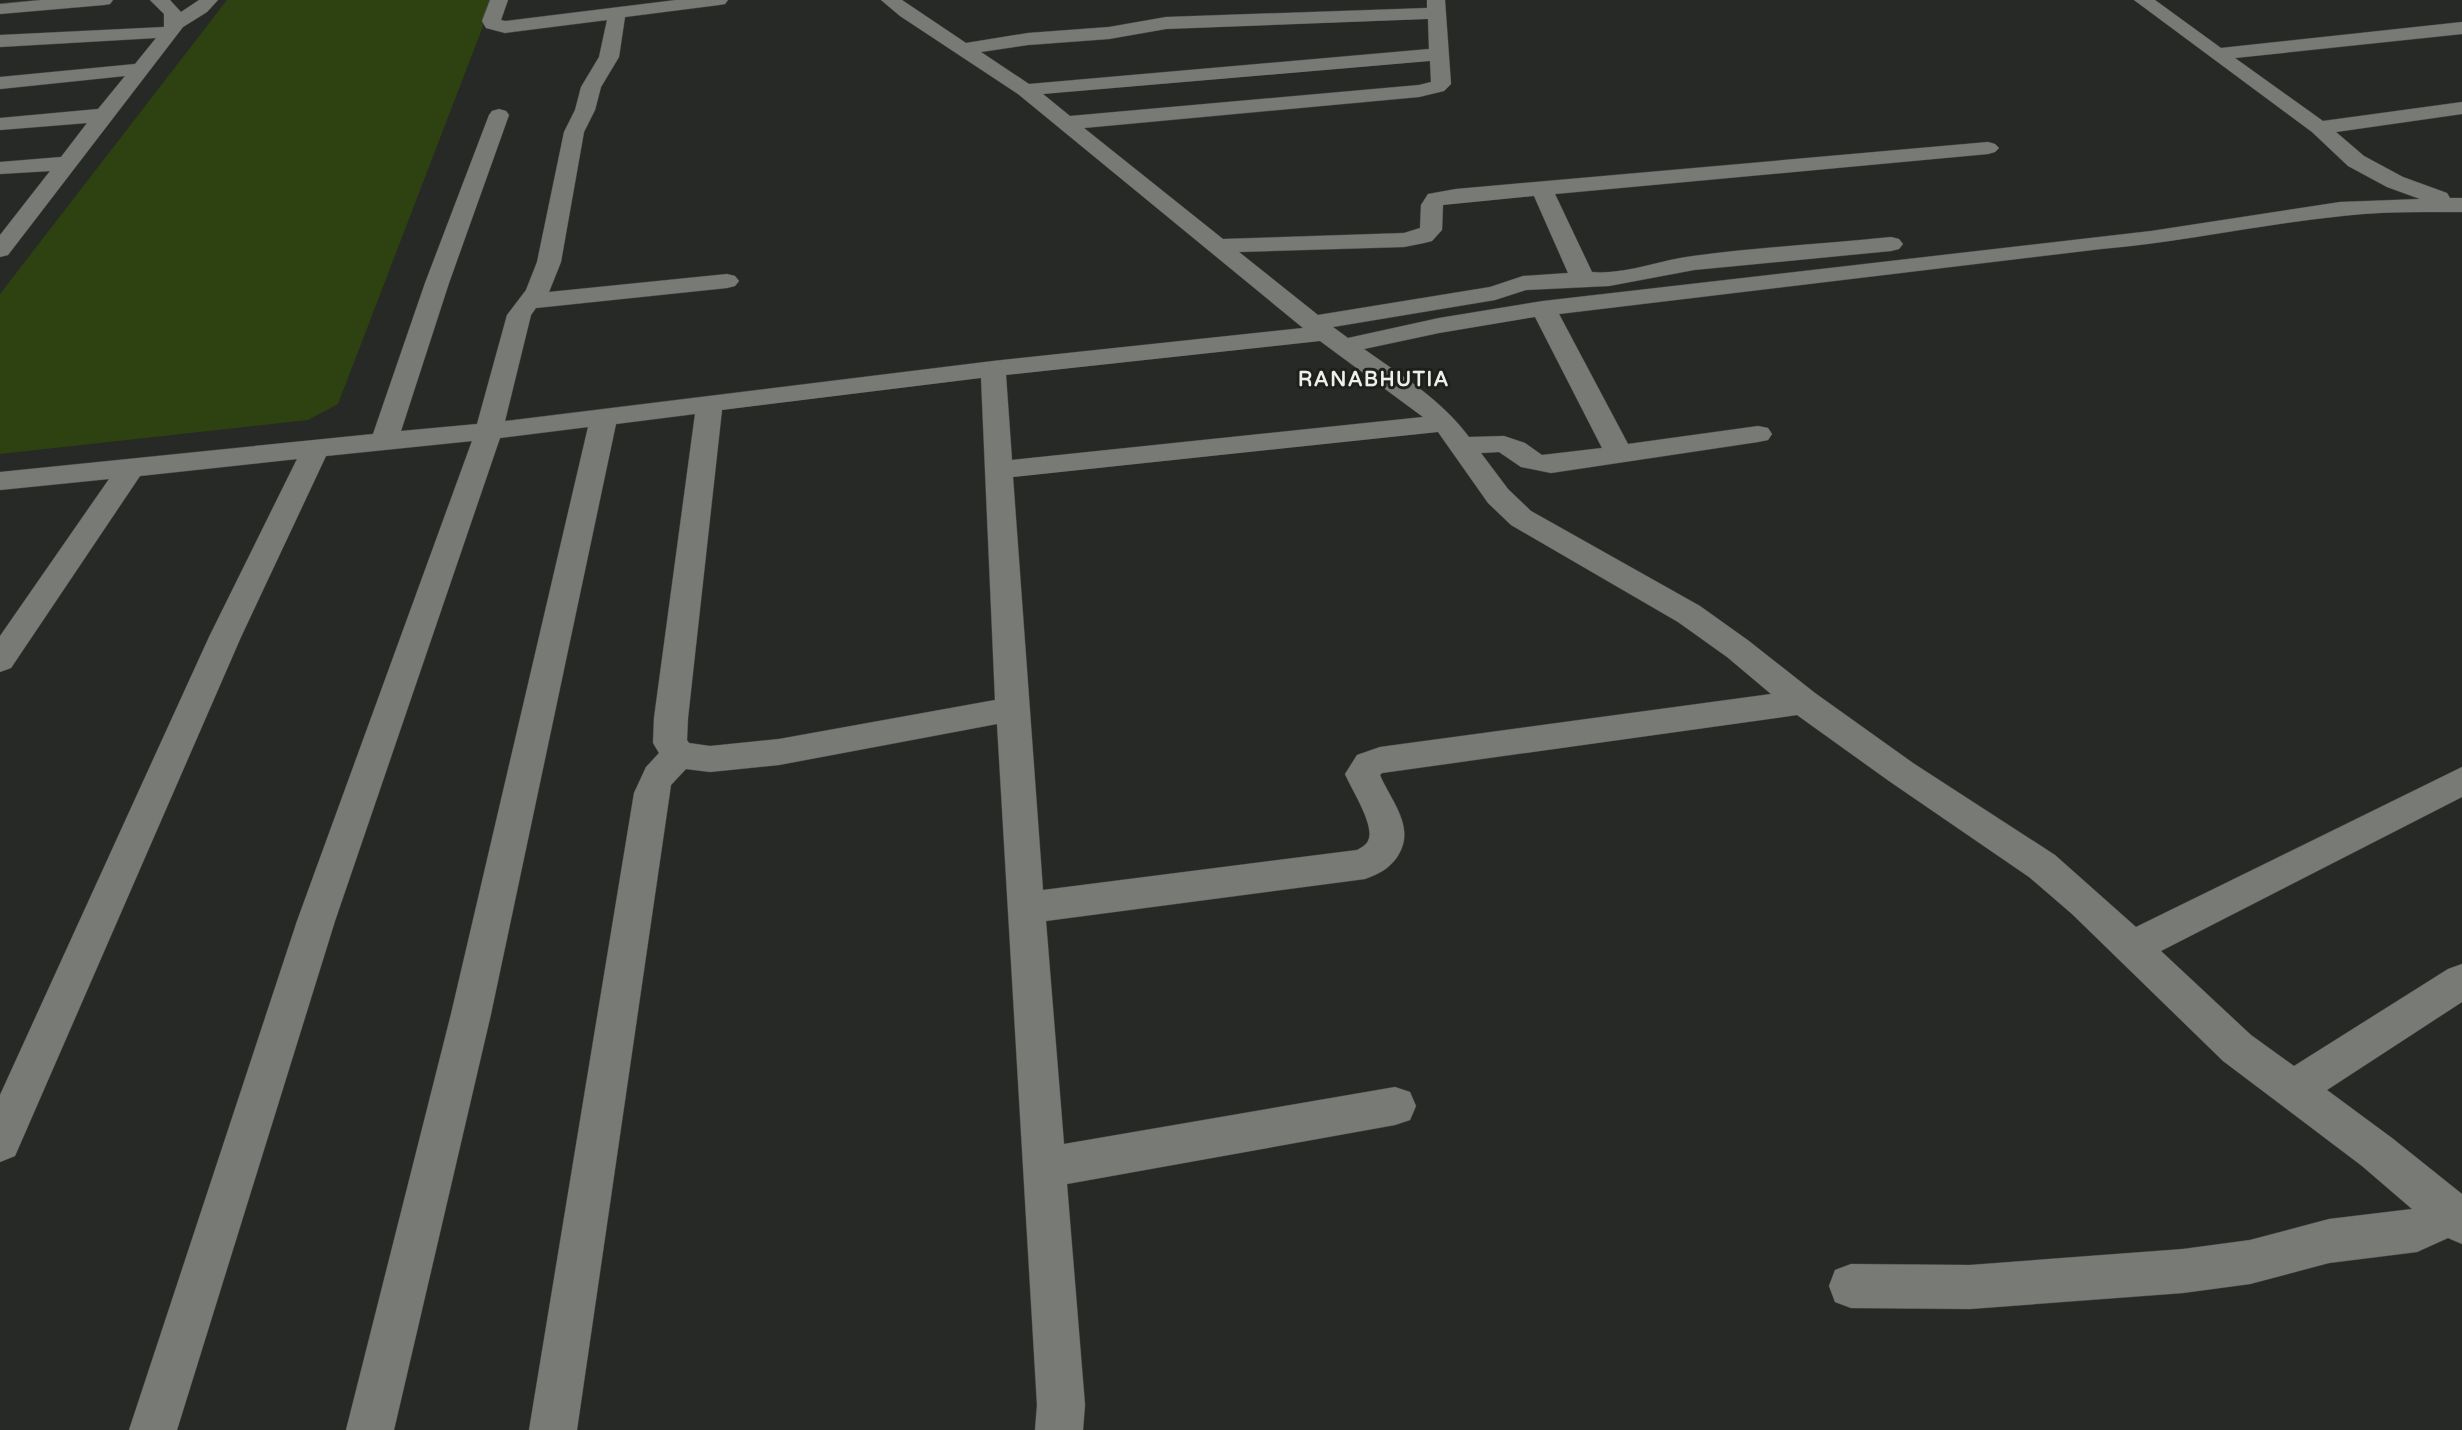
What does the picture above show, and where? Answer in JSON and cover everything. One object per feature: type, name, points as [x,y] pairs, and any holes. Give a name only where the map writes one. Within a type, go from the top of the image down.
[{"type":"street","points":[[0,9],[104,0]]},
{"type":"street","points":[[159,0],[176,16],[174,27]]},
{"type":"street","points":[[0,250],[174,27],[209,0]]},
{"type":"street","points":[[498,0],[491,21],[498,26],[719,0]]},
{"type":"street","points":[[890,0],[1025,90],[1327,334],[1426,406],[1453,435],[1498,496],[1521,518],[1689,614],[1738,649],[1803,702],[1901,772],[2042,866],[2237,1048],[2377,1152],[2441,1222]]},
{"type":"street","points":[[2143,0],[2319,129],[2356,161],[2395,182],[2461,206]]},
{"type":"street","points":[[962,49],[1028,39],[1109,33],[1166,23],[1436,7],[1441,84],[1431,89],[1067,123]]},
{"type":"street","points":[[153,1430],[316,921],[489,431],[519,315],[537,292],[549,262],[574,132],[585,110],[591,87],[609,57],[617,13]]},
{"type":"street","points":[[0,41],[174,27]]},
{"type":"street","points":[[2217,54],[2462,28]]},
{"type":"street","points":[[1025,90],[1439,54]]},
{"type":"street","points":[[0,83],[141,69]]},
{"type":"street","points":[[2319,129],[2462,108]]},
{"type":"street","points":[[0,124],[104,115]]},
{"type":"street","points":[[384,442],[437,283],[499,115]]},
{"type":"street","points":[[1216,246],[1347,240],[1404,240],[1424,236],[1431,230],[1432,205],[1436,199],[1988,148]]},
{"type":"street","points":[[0,168],[67,163]]},
{"type":"street","points":[[1542,189],[1583,279]]},
{"type":"street","points":[[0,481],[489,431],[993,369],[1327,334],[1427,327],[1543,308],[2151,238],[2340,209],[2372,206],[2461,206]]},
{"type":"street","points":[[1955,238],[2025,229]]},
{"type":"street","points":[[1327,334],[1495,293],[1523,283],[1595,280],[1684,264],[1909,243]]},
{"type":"street","points":[[527,302],[727,281]]},
{"type":"street","points":[[1543,308],[1620,454]]},
{"type":"street","points":[[993,369],[1026,908],[1061,1405],[1059,1430]]},
{"type":"street","points":[[710,403],[671,718],[670,743],[680,755],[710,759],[779,752],[1013,709]]},
{"type":"street","points":[[370,1430],[471,1014],[604,416]]},
{"type":"street","points":[[999,470],[1453,435],[1509,446],[1529,462],[1537,464],[1758,434]]},
{"type":"street","points":[[0,1142],[225,637],[315,450]]},
{"type":"street","points":[[0,660],[131,468]]},
{"type":"street","points":[[0,618],[32,614]]},
{"type":"street","points":[[1026,908],[1365,864],[1378,857],[1386,846],[1387,823],[1362,774],[1369,764],[1380,760],[1803,702]]},
{"type":"street","points":[[553,1430],[651,793],[654,780],[659,773],[680,755]]},
{"type":"street","points":[[2131,948],[2462,781]]},
{"type":"street","points":[[2293,1089],[2462,981]]},
{"type":"street","points":[[1044,1167],[1395,1106]]},
{"type":"street","points":[[1851,1286],[1970,1287],[2142,1275],[2250,1262],[2329,1241],[2441,1222]]},
{"type":"shaded area","points":[[227,0],[493,0],[338,404],[308,420],[0,454],[0,294]]},
{"type":"district","name":"RANABHUTIA","points":[[1374,380]]}]
